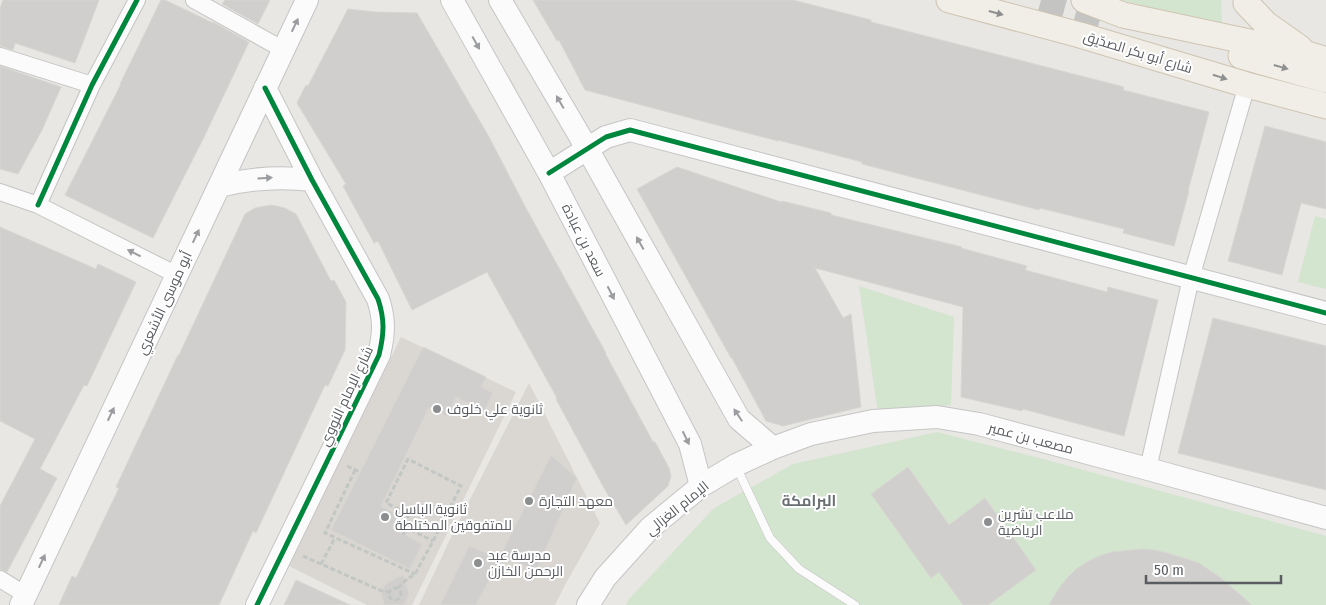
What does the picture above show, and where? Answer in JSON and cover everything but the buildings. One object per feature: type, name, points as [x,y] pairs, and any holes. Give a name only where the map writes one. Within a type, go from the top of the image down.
[{"type":"main road","name":"أبو موسى الأشعري","points":[[24,600],[307,0]]},
{"type":"main road","name":"سعد بن عبادة","points":[[452,0],[549,173],[690,444],[701,486]]},
{"type":"main road","points":[[500,0],[588,150],[740,419],[773,448]]},
{"type":"main road","name":"شارع أبو بكر الصدّيق","points":[[949,0],[1080,35],[1247,85],[1326,106]]},
{"type":"main road","points":[[1084,0],[1123,15],[1318,57]]},
{"type":"main road","points":[[1246,0],[1246,3],[1266,24],[1318,57]]},
{"type":"main road","points":[[1116,21],[1326,80]]},
{"type":"main road","name":"شارع الإمام النووي","points":[[257,605],[379,355],[384,327],[378,299],[312,180],[266,88]]},
{"type":"main road","points":[[549,173],[588,150],[606,136],[630,130],[1326,314]]},
{"type":"main road","points":[[219,186],[250,179],[289,178],[312,180]]},
{"type":"main road","name":"مصعب بن عمير","points":[[736,465],[773,448],[811,434],[874,421],[937,417],[980,424],[1148,468],[1326,518]]},
{"type":"main road","name":"الإمام الغزالي","points":[[588,605],[605,578],[650,528],[701,486],[736,465]]},
{"type":"street","points":[[38,205],[92,85],[137,0]]},
{"type":"street","points":[[194,0],[284,50]]},
{"type":"street","points":[[0,56],[92,85]]},
{"type":"street","points":[[1148,468],[1191,278],[1247,85]]},
{"type":"street","points":[[0,192],[38,205],[177,275]]},
{"type":"street","points":[[0,579],[24,600]]},
{"type":"lane","points":[[736,465],[770,538],[799,570],[855,605]]},
{"type":"path","points":[[296,553],[382,591],[390,592],[392,589],[398,588],[414,574],[433,541],[461,486],[408,459],[386,503],[409,514],[403,526],[433,541]]},
{"type":"path","points":[[340,463],[360,472]]},
{"type":"path","points":[[355,470],[325,533],[414,574]]},
{"type":"path","points":[[399,518],[405,522]]},
{"type":"path","points":[[404,535],[407,528]]},
{"type":"path","points":[[321,564],[335,538]]},
{"type":"path","points":[[390,592],[392,599],[398,599],[402,593],[398,588]]},
{"type":"shaded area","name":"ثانوية الباسل للمتفوقين المختلطة","points":[[401,337],[516,392],[412,605],[367,605],[289,566]]},
{"type":"shaded area","name":"معهد التجارة","points":[[529,383],[600,523],[555,605],[419,605],[454,531]]},
{"type":"green space","points":[[1121,0],[1221,0],[1222,25]]},
{"type":"green space","points":[[1315,216],[1326,219],[1326,289],[1298,282]]},
{"type":"green space","points":[[859,286],[954,317],[951,405],[878,413]]},
{"type":"green space","name":"ملاعب تشرين الرياضية","points":[[937,432],[1326,536],[1326,605],[626,605],[629,599],[714,508],[793,464]]},
{"type":"tunnel","points":[[1041,0],[1111,19]]},
{"type":"cycle path","points":[[38,205],[92,85],[137,0]]},
{"type":"cycle path","points":[[257,605],[379,355],[383,327],[378,299],[312,180],[265,88]]},
{"type":"cycle path","points":[[549,173],[606,137],[630,130],[1326,313]]},
{"type":"place","name":"ثانوية علي خلوف","points":[[437,409]]},
{"type":"place","name":"معهد التجارة","points":[[529,501]]},
{"type":"place","name":"ثانوية الباسل للمتفوقين المختلطة","points":[[385,517]]},
{"type":"place","name":"ملاعب تشرين الرياضية","points":[[988,522]]},
{"type":"place","name":"مدرسة عبد الرحمن الخازن","points":[[478,563]]},
{"type":"district","name":"البرامكة","points":[[809,501]]}]
